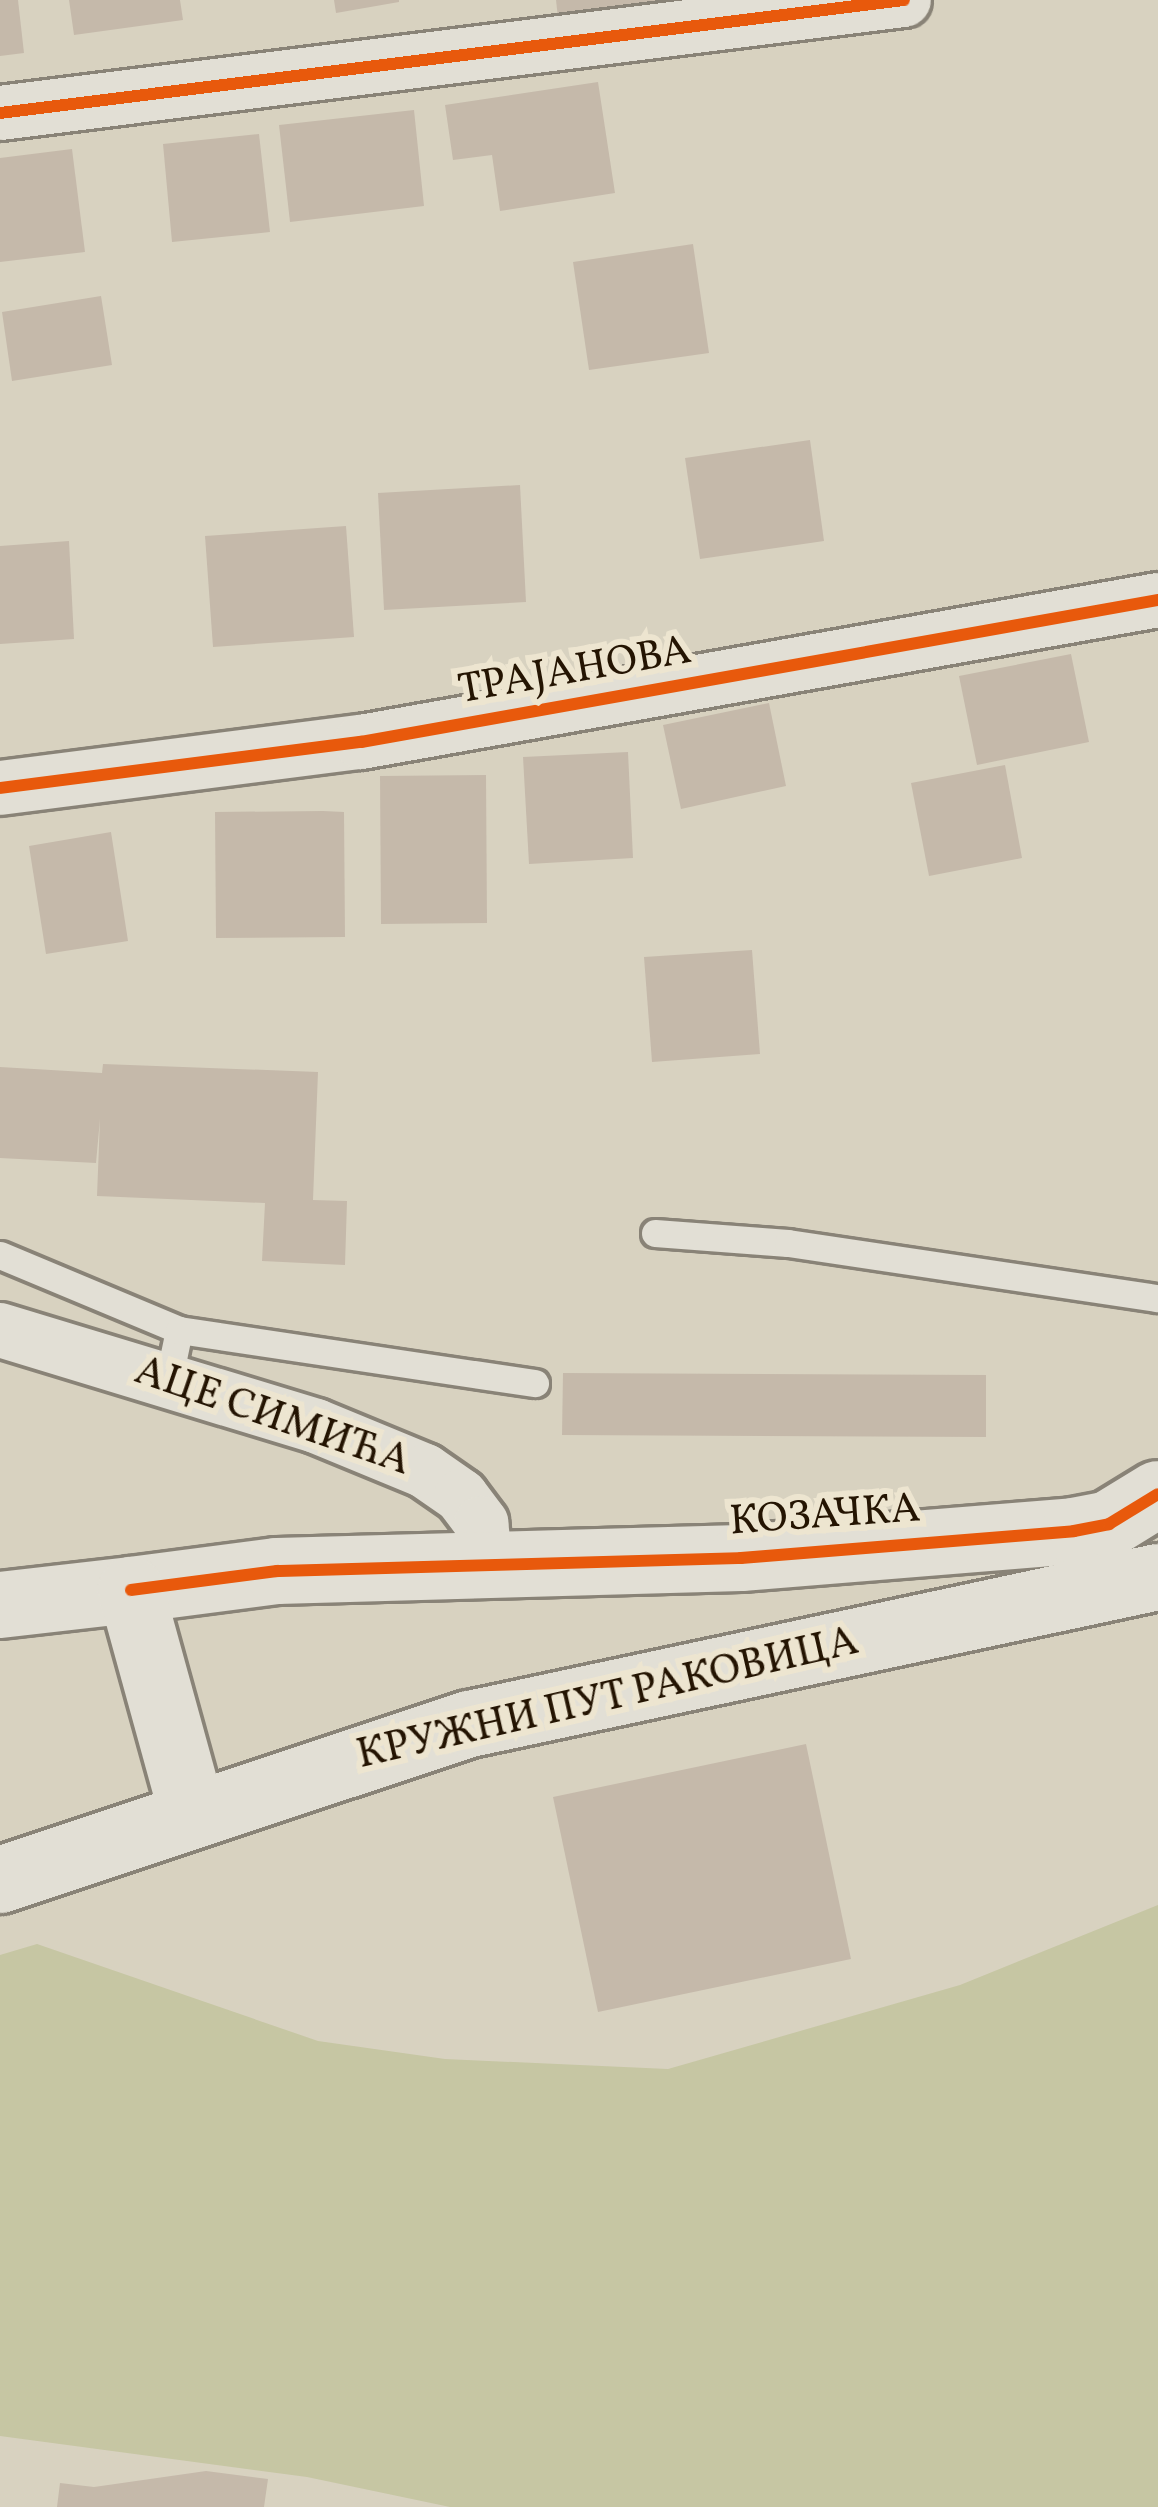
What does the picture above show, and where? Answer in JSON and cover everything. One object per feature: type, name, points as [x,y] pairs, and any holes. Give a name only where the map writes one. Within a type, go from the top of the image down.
[{"type":"main road","name":"КОЗАЧКА","points":[[0,1605],[277,1571],[487,1570],[1074,1531],[1108,1524],[1158,1494]]},
{"type":"main road","name":"КРУЖНИ ПУТ РАКОВИЦА","points":[[0,1880],[192,1810],[514,1713],[1158,1577]]},
{"type":"main road","points":[[131,1590],[192,1810]]},
{"type":"street","points":[[0,113],[904,0]]},
{"type":"street","name":"ТРАЈАНОВА","points":[[0,788],[362,742],[1158,600]]},
{"type":"street","name":"АЦЕ СИМИЋА","points":[[0,1330],[174,1354],[316,1426],[442,1481],[481,1523],[487,1570]]},
{"type":"lane","points":[[655,1234],[809,1246],[1158,1298]]},
{"type":"lane","points":[[0,1255],[174,1354],[536,1383]]},
{"type":"green space","points":[[1158,1905],[1158,2507],[450,2507],[307,2477],[0,2436],[0,1955],[37,1944],[318,2041],[445,2059],[668,2069],[960,1985]]},
{"type":"building","points":[[0,0],[18,0],[24,53],[0,56]]},
{"type":"building","points":[[69,0],[180,0],[183,20],[74,35]]},
{"type":"building","points":[[334,0],[399,0],[399,2],[336,13]]},
{"type":"building","points":[[556,0],[664,0],[664,3],[558,18]]},
{"type":"building","points":[[598,82],[615,193],[500,211],[492,155],[453,160],[445,105]]},
{"type":"building","points":[[414,110],[424,206],[290,222],[279,125]]},
{"type":"building","points":[[259,134],[270,232],[172,242],[163,144]]},
{"type":"building","points":[[72,149],[85,252],[0,262],[0,158]]},
{"type":"building","points":[[693,244],[709,353],[589,370],[573,262]]},
{"type":"building","points":[[101,296],[112,365],[12,381],[2,312]]},
{"type":"building","points":[[810,440],[824,541],[700,559],[685,458]]},
{"type":"building","points":[[520,485],[526,602],[384,610],[378,493]]},
{"type":"building","points":[[346,526],[354,637],[213,647],[205,536]]},
{"type":"building","points":[[69,541],[74,639],[0,644],[0,546]]},
{"type":"building","points":[[1071,654],[1089,742],[977,765],[959,676]]},
{"type":"building","points":[[769,703],[786,786],[681,809],[663,725]]},
{"type":"building","points":[[628,752],[633,858],[529,864],[523,757]]},
{"type":"building","points":[[1005,765],[1022,858],[929,876],[911,783]]},
{"type":"building","points":[[486,775],[487,923],[381,924],[380,776]]},
{"type":"building","points":[[215,812],[344,812],[345,937],[216,938]]},
{"type":"building","points":[[111,832],[128,941],[46,954],[29,846]]},
{"type":"building","points":[[752,950],[760,1054],[652,1062],[644,957]]},
{"type":"building","points":[[103,1064],[318,1072],[313,1200],[347,1201],[345,1265],[262,1261],[265,1203],[97,1196],[100,1119],[96,1163],[0,1158],[0,1067],[102,1073]]},
{"type":"building","points":[[563,1373],[986,1375],[986,1437],[562,1435]]},
{"type":"building","points":[[806,1744],[851,1959],[598,2012],[553,1797]]},
{"type":"building","points":[[206,2471],[268,2479],[264,2507],[57,2507],[60,2483],[94,2487]]},
{"type":"cycle path","points":[[0,113],[904,0]]},
{"type":"cycle path","points":[[0,788],[361,742],[1158,600]]},
{"type":"cycle path","points":[[131,1590],[277,1571],[741,1558],[1074,1531],[1109,1524],[1158,1494]]}]
